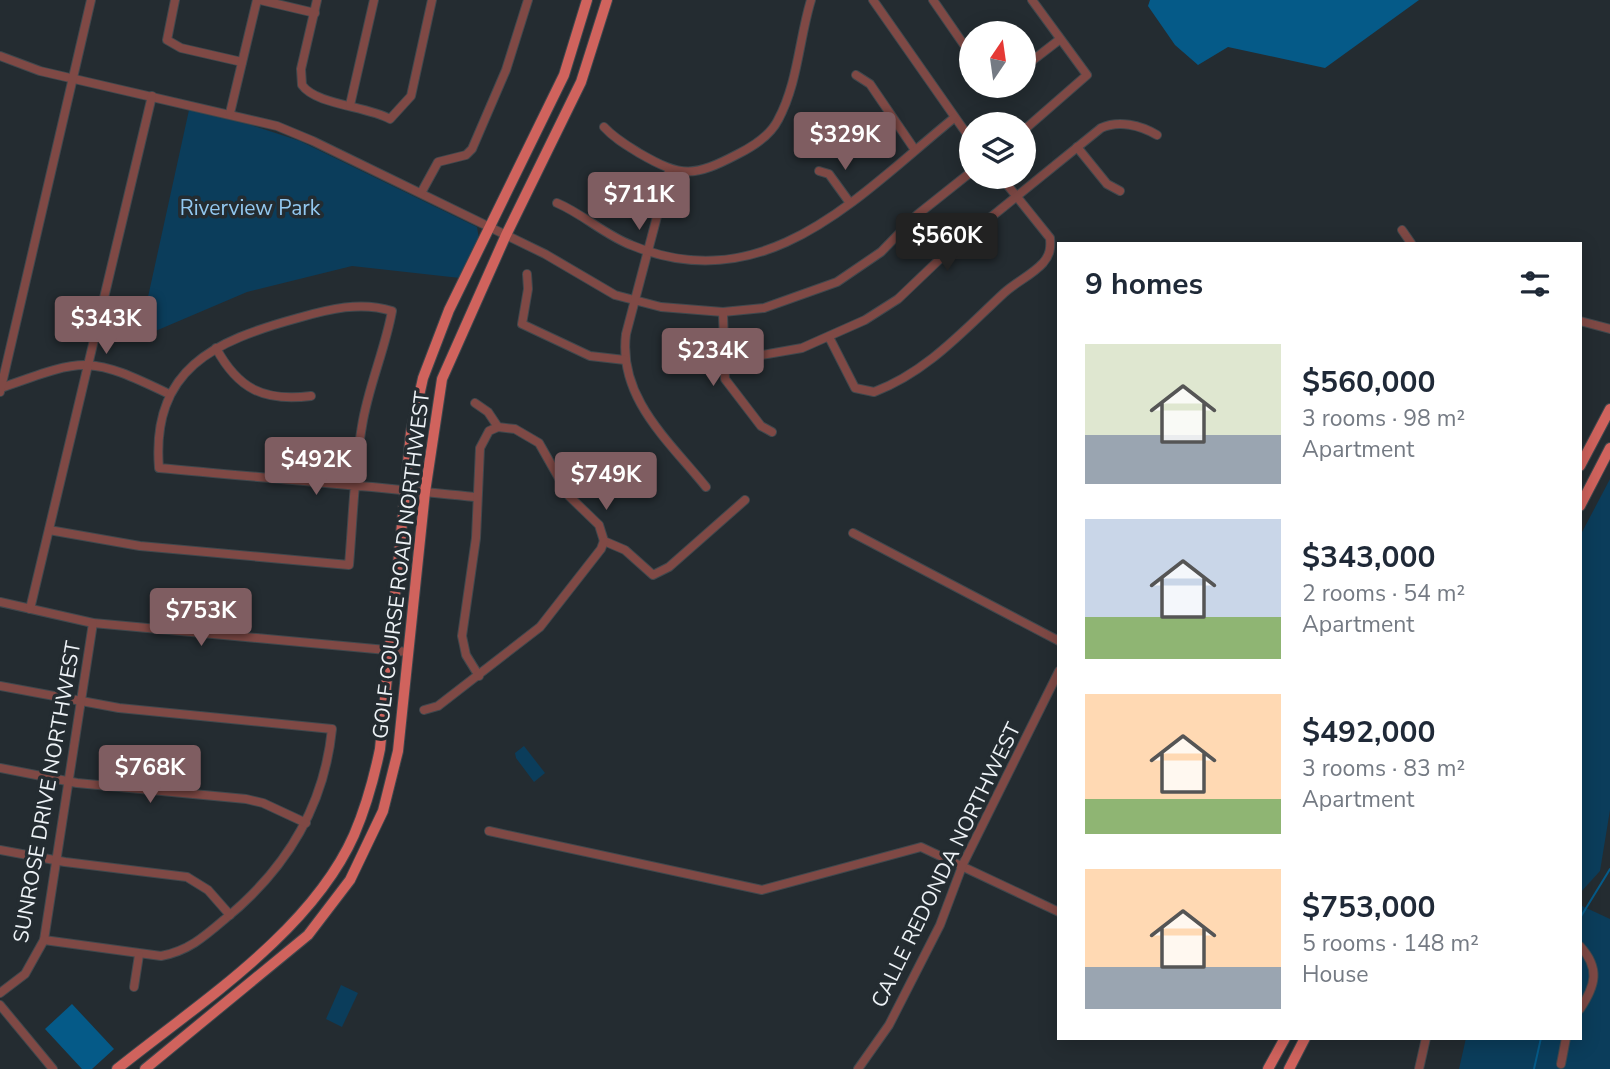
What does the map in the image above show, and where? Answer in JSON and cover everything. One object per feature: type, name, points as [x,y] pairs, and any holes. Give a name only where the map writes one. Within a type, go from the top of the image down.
[{"type":"main road","name":"GOLF COURSE ROAD NORTHWEST","points":[[117,1069],[272,943],[311,904],[354,836],[374,778],[380,749],[411,432],[423,378],[449,310],[564,75],[587,0]]},
{"type":"main road","name":"GOLF COURSE ROAD NORTHWEST","points":[[145,1069],[309,935],[350,880],[383,811],[392,784],[398,751],[425,492],[436,402],[442,379],[506,235],[581,82],[607,0]]},
{"type":"main road","points":[[1582,462],[1610,409]]},
{"type":"main road","points":[[1582,502],[1610,448]]},
{"type":"main road","points":[[1268,1069],[1284,1040]]},
{"type":"main road","points":[[1289,1069],[1304,1040]]},
{"type":"street","points":[[1,390],[91,0]]},
{"type":"street","points":[[174,0],[167,40],[181,48],[242,62]]},
{"type":"street","points":[[230,113],[258,0],[315,13]]},
{"type":"street","points":[[316,0],[301,69],[302,85],[315,96],[376,111],[390,120],[411,96],[432,0]]},
{"type":"street","points":[[350,105],[374,0]]},
{"type":"street","points":[[421,193],[438,162],[466,155],[472,149],[506,70],[528,0]]},
{"type":"street","points":[[604,127],[613,137],[670,171],[703,172],[753,147],[767,136],[787,102],[811,0]]},
{"type":"street","points":[[873,0],[959,124]]},
{"type":"street","points":[[933,0],[959,38]]},
{"type":"street","points":[[1032,0],[1087,75],[1036,120]]},
{"type":"street","points":[[1036,58],[1059,40]]},
{"type":"street","points":[[0,56],[9,62],[72,78],[230,113],[313,141],[506,235],[615,295],[661,307],[723,312],[764,308],[837,282],[881,252],[917,215],[959,182]]},
{"type":"street","points":[[856,75],[870,84],[915,150]]},
{"type":"street","points":[[30,609],[152,96]]},
{"type":"street","points":[[557,203],[615,238],[649,251],[712,260],[759,254],[799,239],[850,203],[954,118]]},
{"type":"street","points":[[722,362],[782,353],[829,337],[865,320],[898,299],[1016,195],[1108,124],[1134,126],[1157,135]]},
{"type":"street","points":[[1077,147],[1107,184],[1120,191]]},
{"type":"street","points":[[670,171],[626,334],[627,379],[635,397],[706,487]]},
{"type":"street","points":[[819,171],[829,174],[850,203]]},
{"type":"street","points":[[829,337],[849,381],[855,388],[864,391],[883,388],[929,361],[967,331],[1006,292],[1045,262],[1051,249],[1050,238],[1011,189]]},
{"type":"street","points":[[1402,230],[1410,242]]},
{"type":"street","points":[[527,274],[528,289],[522,324],[590,356],[625,360]]},
{"type":"street","points":[[49,530],[140,545],[349,565],[357,485],[362,424],[392,311],[369,306],[317,312],[253,332],[216,348],[189,367],[169,394],[158,430],[159,468],[357,485],[405,489],[475,497]]},
{"type":"street","points":[[723,312],[722,362],[725,379],[761,426],[772,432]]},
{"type":"street","points":[[1582,321],[1610,328]]},
{"type":"street","points":[[216,348],[227,369],[245,386],[277,397],[311,396]]},
{"type":"street","points":[[1,390],[61,368],[89,364],[132,375],[169,394]]},
{"type":"street","points":[[475,402],[488,412],[498,427]]},
{"type":"street","points":[[424,710],[438,706],[479,676],[540,627],[601,549],[604,541],[598,525],[569,496],[539,443],[515,429],[498,427],[489,431],[480,448],[475,497],[476,538],[462,636],[466,655],[479,676]]},
{"type":"street","points":[[604,541],[625,551],[653,575],[668,567],[745,500]]},
{"type":"street","points":[[853,533],[972,598],[1057,640]]},
{"type":"street","points":[[0,602],[93,623],[408,652]]},
{"type":"street","name":"SUNROSE DRIVE NORTHWEST","points":[[0,993],[25,974],[44,940],[93,623]]},
{"type":"street","name":"CALLE REDONDA NORTHWEST","points":[[858,1069],[889,1026],[940,925],[963,864],[1057,675]]},
{"type":"street","points":[[0,686],[81,702],[332,729],[330,755],[306,823],[284,861],[259,891],[187,949],[161,956],[139,955],[44,940]]},
{"type":"street","points":[[0,768],[69,782],[246,799],[264,803],[306,823]]},
{"type":"street","points":[[489,831],[762,890],[921,847],[963,864],[1057,911]]},
{"type":"street","points":[[0,850],[56,861],[187,877],[208,890],[230,915]]},
{"type":"street","points":[[1582,948],[1590,958],[1595,972],[1594,985],[1582,1006]]},
{"type":"street","points":[[134,987],[139,955]]},
{"type":"street","points":[[0,1005],[52,1069]]},
{"type":"street","points":[[1419,1069],[1426,1040]]},
{"type":"street","points":[[1561,1065],[1566,1040]]},
{"type":"green space","name":"Riverview Park","points":[[189,110],[251,125],[300,141],[477,227],[479,239],[460,278],[352,266],[247,292],[139,338]]},
{"type":"green space","points":[[1610,479],[1610,810],[1600,871],[1582,891],[1582,532]]},
{"type":"green space","points":[[524,746],[545,773],[534,782],[516,758],[515,753]]},
{"type":"green space","points":[[1582,906],[1610,919],[1610,1069],[1459,1069],[1466,1040],[1582,1040]]},
{"type":"green space","points":[[341,985],[358,993],[342,1027],[326,1019]]},
{"type":"shaded area","points":[[1150,0],[1419,0],[1325,68],[1228,47],[1198,65],[1175,45],[1148,6]]},
{"type":"shaded area","points":[[72,1004],[114,1049],[92,1069],[82,1069],[45,1029]]},
{"type":"waterway","points":[[1582,915],[1610,869]]},
{"type":"waterway","points":[[1534,1069],[1541,1040]]}]
